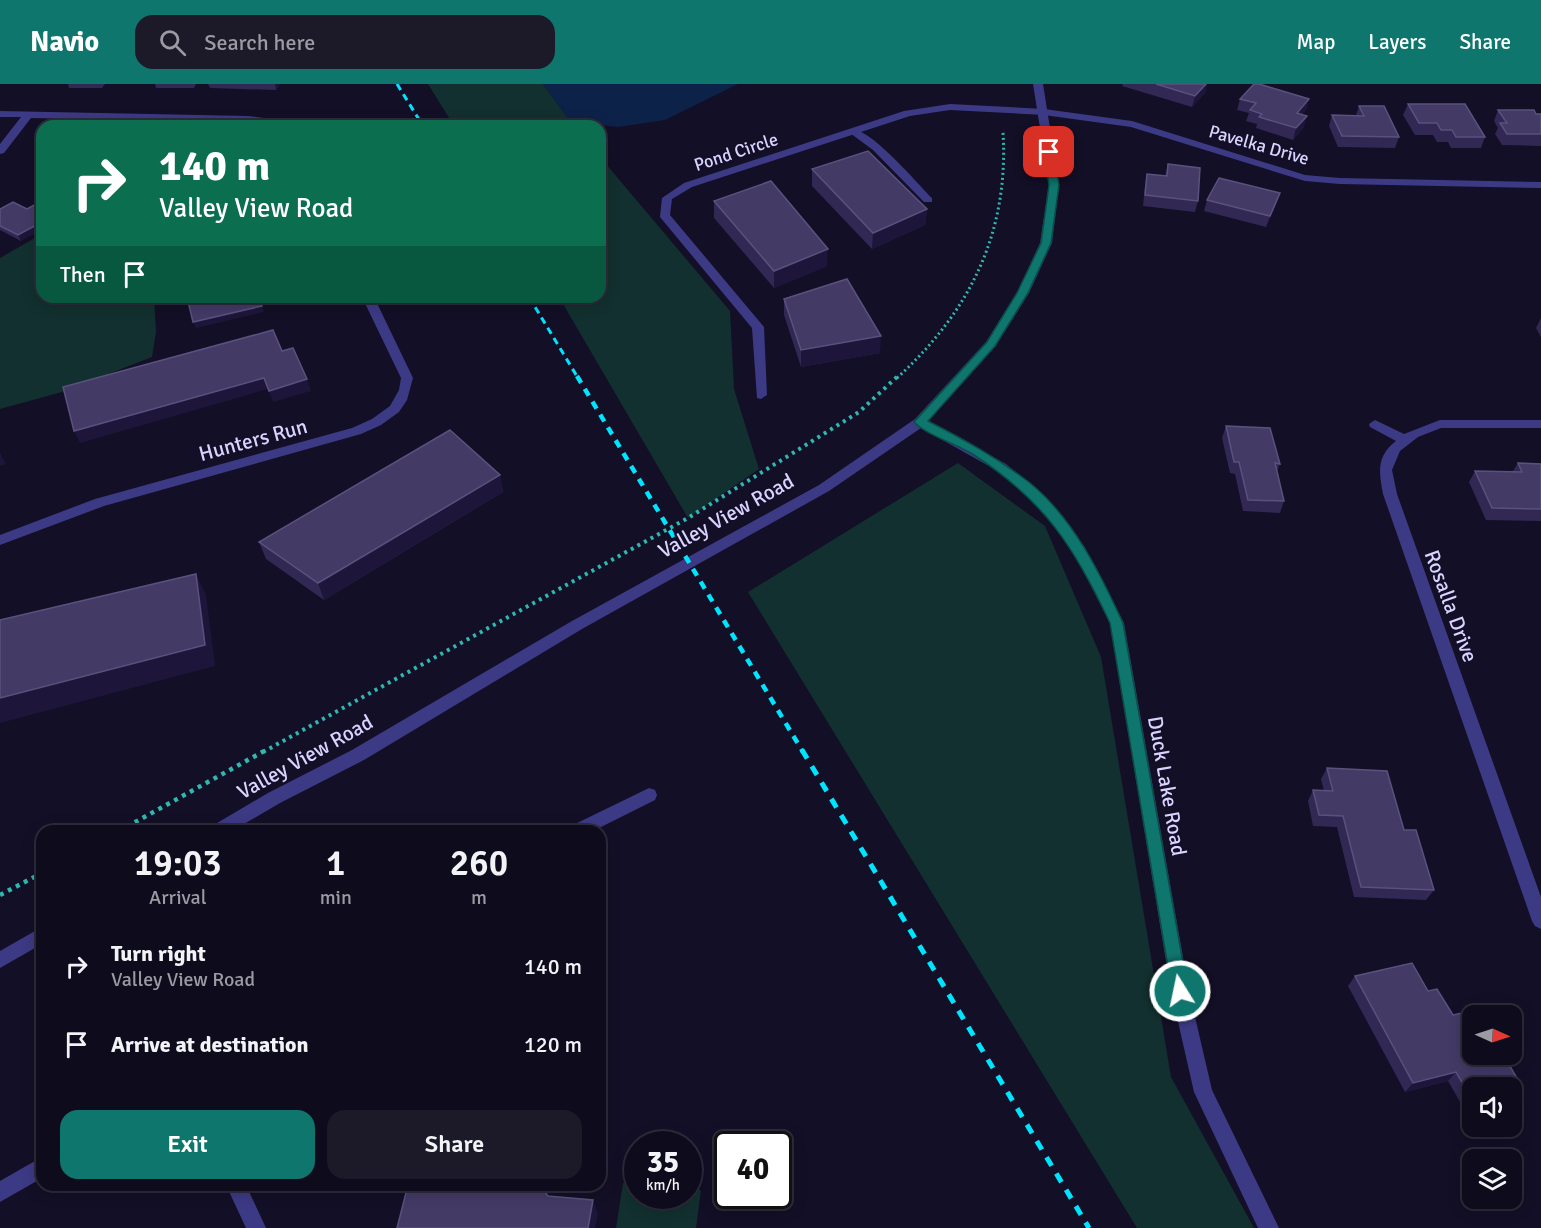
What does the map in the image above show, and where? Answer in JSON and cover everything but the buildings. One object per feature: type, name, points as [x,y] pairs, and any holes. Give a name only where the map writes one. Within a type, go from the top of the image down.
[{"type":"street","name":"Valley View Road","points":[[228,825],[274,798],[358,755],[577,625],[824,488],[920,422],[991,344],[1023,293],[1046,243],[1054,185],[1038,84]]},
{"type":"street","name":"Pond Circle","points":[[761,394],[758,327],[664,215],[667,198],[688,185],[908,113],[950,107],[1044,112]]},
{"type":"street","name":"Pavelka Drive","points":[[1044,112],[1132,124],[1271,169],[1305,177],[1340,181],[1541,185]]},
{"type":"street","points":[[0,114],[268,120]]},
{"type":"street","points":[[0,151],[28,115]]},
{"type":"street","points":[[854,131],[877,148],[928,200]]},
{"type":"street","name":"Hunters Run","points":[[0,540],[100,502],[346,435],[375,425],[393,411],[407,391],[407,378],[371,303]]},
{"type":"street","name":"Duck Lake Road","points":[[920,422],[977,452],[1027,487],[1065,528],[1096,579],[1117,623],[1180,991],[1203,1092],[1269,1228]]},
{"type":"street","points":[[1375,424],[1405,440]]},
{"type":"street","name":"Rosalla Drive","points":[[1541,424],[1440,424],[1405,440],[1394,449],[1385,470],[1390,494],[1541,921]]},
{"type":"street","points":[[589,825],[649,795]]},
{"type":"street","points":[[0,960],[36,939]]},
{"type":"street","points":[[0,1192],[36,1171]]},
{"type":"street","points":[[239,1191],[256,1228]]},
{"type":"path","points":[[130,825],[688,518],[859,412],[914,362],[954,316],[981,268],[996,226],[1005,167],[1002,109]]},
{"type":"path","points":[[0,896],[36,876]]},
{"type":"green space","points":[[428,84],[543,84],[570,120],[450,120]]},
{"type":"green space","points":[[606,164],[730,311],[734,389],[759,469],[688,518],[563,303],[606,303]]},
{"type":"green space","points":[[36,237],[36,303],[154,303],[156,332],[152,357],[62,392],[0,409],[0,258]]},
{"type":"green space","points":[[958,463],[1045,526],[1101,657],[1171,1077],[1254,1228],[1137,1228],[748,592]]},
{"type":"green space","points":[[623,1183],[624,1209],[698,1209],[696,1228],[616,1228]]},
{"type":"water","points":[[543,84],[738,84],[665,120],[618,127],[606,126],[606,120],[570,120]]},
{"type":"railway","points":[[397,84],[419,120]]},
{"type":"railway","points":[[533,303],[578,378]]},
{"type":"railway","points":[[577,376],[803,752]]},
{"type":"railway","points":[[802,750],[1089,1228]]},
{"type":"route","points":[[1049,152],[1054,185],[1046,243],[1023,293],[991,344],[920,422],[977,452],[1027,487],[1065,528],[1096,579],[1117,623],[1180,991]]}]
